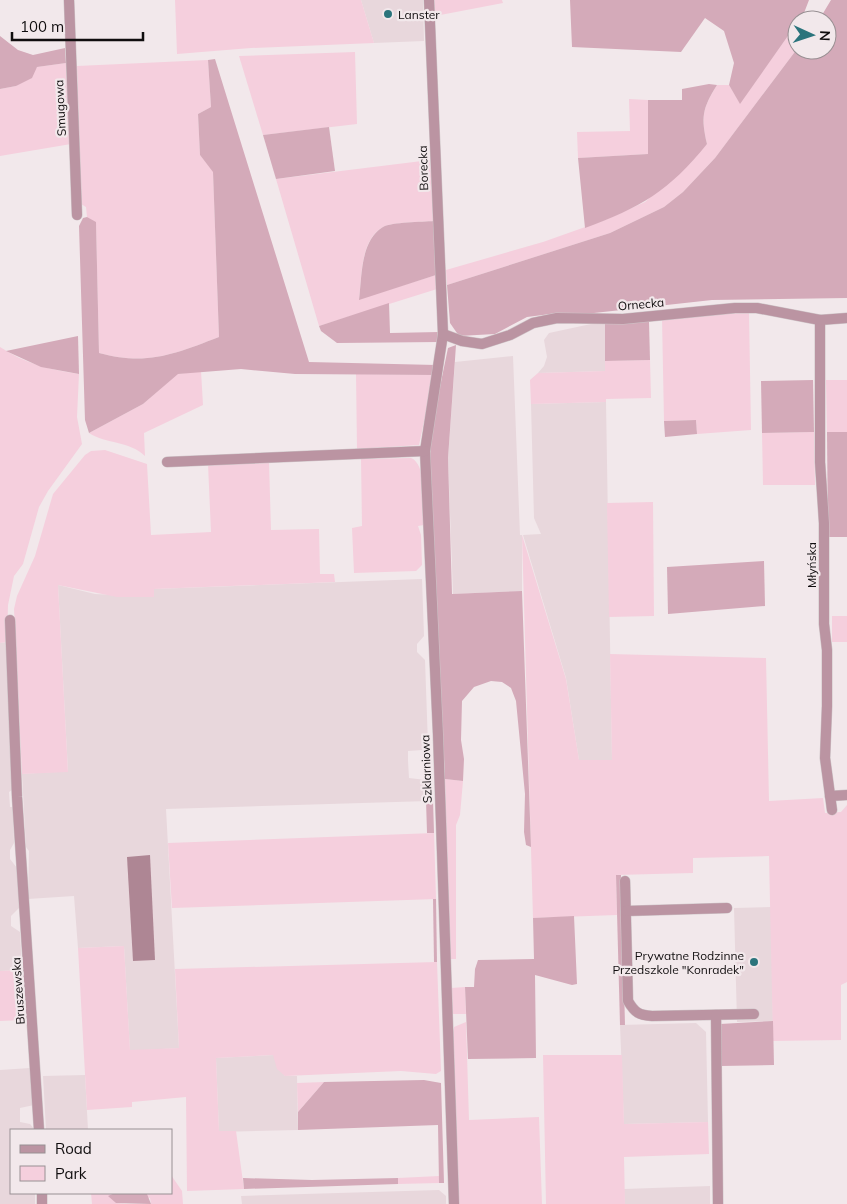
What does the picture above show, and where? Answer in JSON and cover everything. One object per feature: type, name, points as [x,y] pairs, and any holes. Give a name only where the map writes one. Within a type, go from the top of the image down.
[{"type":"street","name":"Smugowa","points":[[69,0],[77,215]]},
{"type":"street","name":"Borecka","points":[[428,0],[444,334]]},
{"type":"street","name":"Ornecka","points":[[444,334],[472,344],[482,344],[510,335],[533,323],[557,318],[623,319],[742,307],[820,320],[847,318]]},
{"type":"street","name":"Młyńska","points":[[820,320],[820,462],[824,523],[824,624],[827,650],[825,758],[832,810]]},
{"type":"street","name":"Szklarniowa","points":[[444,334],[425,451],[438,734],[454,1204]]},
{"type":"street","points":[[167,462],[425,451]]},
{"type":"street","name":"Bruszewska","points":[[10,620],[21,850],[39,1129]]},
{"type":"street","points":[[830,796],[847,795]]},
{"type":"street","points":[[625,881],[628,1001],[634,1010],[639,1015],[652,1016],[754,1014]]},
{"type":"street","points":[[626,911],[727,908]]},
{"type":"street","points":[[716,1016],[718,1204]]},
{"type":"shaded area","points":[[361,0],[423,0],[424,41],[374,43]]},
{"type":"shaded area","points":[[570,0],[809,0],[805,10],[787,10],[787,37],[740,104],[729,85],[734,63],[724,31],[705,18],[681,52],[572,47]]},
{"type":"shaded area","points":[[831,0],[847,0],[847,298],[712,300],[594,313],[558,313],[527,317],[495,334],[459,336],[450,323],[447,285],[610,233],[664,207],[683,192],[715,158],[789,60],[837,60],[837,10],[825,10]]},
{"type":"shaded area","points":[[0,36],[18,50],[33,55],[65,48],[66,63],[37,67],[32,78],[16,86],[0,89]]},
{"type":"shaded area","points":[[215,59],[309,362],[436,365],[434,375],[295,374],[241,369],[178,374],[143,404],[89,433],[85,420],[79,226],[83,218],[87,217],[96,222],[99,353],[116,357],[146,358],[174,353],[219,337],[213,172],[200,155],[198,114],[211,107],[208,60]]},
{"type":"shaded area","points":[[709,84],[717,85],[704,113],[707,144],[680,174],[652,196],[622,213],[585,228],[578,158],[648,154],[648,100],[682,100],[682,89]]},
{"type":"shaded area","points":[[329,127],[335,171],[276,179],[263,135]]},
{"type":"shaded area","points":[[434,221],[436,275],[359,300],[366,250],[375,233],[387,225]]},
{"type":"shaded area","points":[[389,303],[390,333],[439,332],[439,342],[337,343],[321,331],[319,326]]},
{"type":"shaded area","points":[[605,321],[605,371],[538,373],[544,366],[547,357],[544,340],[549,333]]},
{"type":"shaded area","points":[[605,321],[649,322],[650,360],[605,361]]},
{"type":"shaded area","points":[[78,336],[79,374],[41,367],[6,351]]},
{"type":"shaded area","points":[[456,345],[448,458],[452,594],[522,591],[531,847],[526,845],[524,832],[525,794],[516,701],[511,688],[502,682],[491,681],[474,687],[462,701],[463,781],[445,779],[429,458],[431,430],[448,348]]},
{"type":"shaded area","points":[[513,356],[520,535],[522,535],[522,591],[453,594],[448,458],[455,362]]},
{"type":"shaded area","points":[[813,380],[814,432],[762,433],[761,381]]},
{"type":"shaded area","points":[[606,402],[612,760],[579,760],[566,678],[523,535],[541,534],[534,518],[531,404]]},
{"type":"shaded area","points":[[696,420],[697,434],[665,437],[664,421]]},
{"type":"shaded area","points":[[827,432],[847,432],[847,537],[828,537]]},
{"type":"shaded area","points":[[764,561],[765,606],[668,614],[667,567]]},
{"type":"shaded area","points":[[422,579],[424,636],[417,644],[417,652],[425,660],[428,745],[422,750],[408,751],[408,761],[409,778],[426,780],[426,786],[429,787],[429,801],[166,809],[179,1048],[130,1051],[124,946],[78,948],[74,896],[28,899],[29,851],[26,847],[22,774],[68,771],[58,585],[95,594],[154,597],[154,589]]},
{"type":"shaded area","points":[[7,642],[13,789],[9,792],[10,807],[13,807],[14,843],[10,850],[10,859],[17,868],[19,908],[11,916],[11,926],[20,932],[22,970],[0,971],[0,643]]},
{"type":"shaded area","points":[[426,801],[433,801],[434,833],[427,833]]},
{"type":"shaded area","points":[[150,855],[155,960],[133,961],[127,857]]},
{"type":"shaded area","points":[[616,875],[621,875],[625,1025],[620,1025]]},
{"type":"shaded area","points":[[433,899],[436,899],[437,962],[434,962]]},
{"type":"shaded area","name":"Prywatne Rodzinne Przedszkole \"Konradek\"","points":[[771,907],[773,1021],[737,1022],[734,908]]},
{"type":"shaded area","points":[[574,916],[577,984],[572,985],[535,975],[536,1058],[468,1059],[465,987],[474,987],[475,969],[478,960],[534,959],[533,918]]},
{"type":"shaded area","points":[[773,1021],[774,1065],[721,1066],[720,1024]]},
{"type":"shaded area","points":[[696,1023],[706,1032],[708,1122],[624,1124],[620,1025]]},
{"type":"shaded area","points":[[274,1055],[285,1076],[297,1076],[298,1130],[219,1132],[216,1058]]},
{"type":"shaded area","points":[[30,1068],[32,1070],[34,1105],[20,1108],[20,1122],[30,1124],[34,1129],[10,1129],[10,1194],[35,1194],[35,1204],[0,1204],[0,1070]]},
{"type":"shaded area","points":[[85,1075],[88,1129],[46,1129],[43,1076]]},
{"type":"shaded area","points":[[424,1080],[441,1083],[444,1183],[439,1183],[438,1125],[298,1130],[298,1112],[324,1082]]},
{"type":"shaded area","points":[[243,1178],[312,1180],[398,1178],[398,1184],[244,1189]]},
{"type":"shaded area","points":[[710,1186],[710,1204],[625,1204],[624,1189]]},
{"type":"shaded area","points":[[439,1190],[446,1196],[446,1204],[242,1204],[241,1196]]},
{"type":"shaded area","points":[[113,1194],[147,1194],[151,1204],[116,1203],[108,1196]]},
{"type":"green space","points":[[175,0],[361,0],[374,43],[251,48],[177,54]]},
{"type":"green space","points":[[434,0],[502,0],[503,3],[435,16]]},
{"type":"green space","points":[[787,37],[787,60],[789,60],[715,158],[683,192],[664,207],[610,233],[447,285],[446,270],[543,242],[605,220],[645,202],[707,144],[704,113],[717,85],[729,85],[740,103]]},
{"type":"green space","points":[[355,52],[357,124],[263,135],[239,56]]},
{"type":"green space","points":[[208,60],[211,107],[198,114],[200,155],[213,171],[219,337],[174,353],[146,358],[116,357],[99,353],[96,223],[87,217],[86,207],[81,204],[77,66]]},
{"type":"green space","points":[[66,63],[71,144],[0,156],[0,89],[16,86],[37,67]]},
{"type":"green space","points":[[629,99],[648,100],[648,154],[578,158],[577,132],[630,131]]},
{"type":"green space","points":[[430,160],[434,221],[387,225],[375,233],[366,249],[359,299],[436,275],[437,289],[319,326],[276,179]]},
{"type":"green space","points":[[746,310],[749,313],[751,430],[697,434],[696,420],[664,421],[662,318]]},
{"type":"green space","points":[[0,347],[9,353],[38,365],[79,374],[77,417],[82,444],[48,491],[39,507],[23,564],[14,576],[8,605],[7,642],[0,643]]},
{"type":"green space","points":[[650,360],[651,398],[606,399],[606,402],[531,404],[530,380],[538,373],[605,371],[605,361]]},
{"type":"green space","points":[[201,371],[203,405],[144,433],[145,456],[125,445],[96,437],[89,433],[143,404],[177,374]]},
{"type":"green space","points":[[356,374],[434,375],[419,445],[357,449]]},
{"type":"green space","points":[[826,380],[847,380],[847,432],[827,432]]},
{"type":"green space","points":[[814,432],[815,485],[763,485],[762,433]]},
{"type":"green space","points":[[105,450],[147,464],[151,535],[211,532],[208,464],[269,462],[271,530],[319,529],[320,574],[334,574],[335,582],[154,589],[154,597],[117,597],[58,585],[68,772],[22,774],[14,609],[17,596],[35,556],[53,494],[85,455],[91,451]]},
{"type":"green space","points":[[411,458],[420,469],[422,478],[424,525],[418,526],[421,535],[422,565],[416,571],[354,573],[352,528],[362,526],[361,459]]},
{"type":"green space","points":[[653,502],[654,616],[609,617],[607,503]]},
{"type":"green space","points":[[522,535],[566,679],[579,760],[612,760],[610,654],[766,658],[769,801],[823,798],[825,813],[841,812],[847,805],[847,982],[841,985],[841,1040],[773,1041],[769,856],[693,858],[693,873],[616,875],[617,915],[533,918]]},
{"type":"green space","points":[[832,616],[847,616],[847,642],[832,642]]},
{"type":"green space","points":[[445,779],[463,781],[460,815],[456,825],[456,959],[449,959]]},
{"type":"green space","points":[[434,833],[436,899],[172,908],[168,843]]},
{"type":"green space","points":[[124,946],[130,1050],[179,1048],[175,969],[437,962],[441,1071],[436,1074],[401,1071],[285,1076],[277,1069],[273,1055],[216,1058],[219,1131],[236,1131],[244,1189],[187,1191],[186,1097],[132,1102],[132,1107],[87,1110],[78,948]]},
{"type":"green space","points":[[22,970],[23,995],[17,1000],[17,1006],[24,1011],[24,1020],[0,1021],[0,971]]},
{"type":"green space","points":[[465,987],[466,1014],[451,1014],[451,988]]},
{"type":"green space","points":[[466,1022],[469,1120],[539,1117],[542,1204],[459,1204],[453,1031],[454,1027]]},
{"type":"green space","points":[[543,1055],[622,1055],[624,1124],[708,1122],[709,1154],[624,1157],[625,1204],[546,1204]]},
{"type":"green space","points":[[324,1082],[298,1112],[297,1083]]},
{"type":"green space","points":[[172,1176],[182,1191],[183,1204],[151,1204],[150,1198],[132,1194],[172,1194]]},
{"type":"green space","points":[[439,1176],[439,1183],[398,1184],[398,1178]]},
{"type":"green space","points":[[91,1194],[113,1194],[116,1203],[125,1204],[92,1204]]},
{"type":"place","name":"Lanster","points":[[388,14]]},
{"type":"place","name":"Prywatne Rodzinne Przedszkole \"Konradek\"","points":[[754,962]]}]
